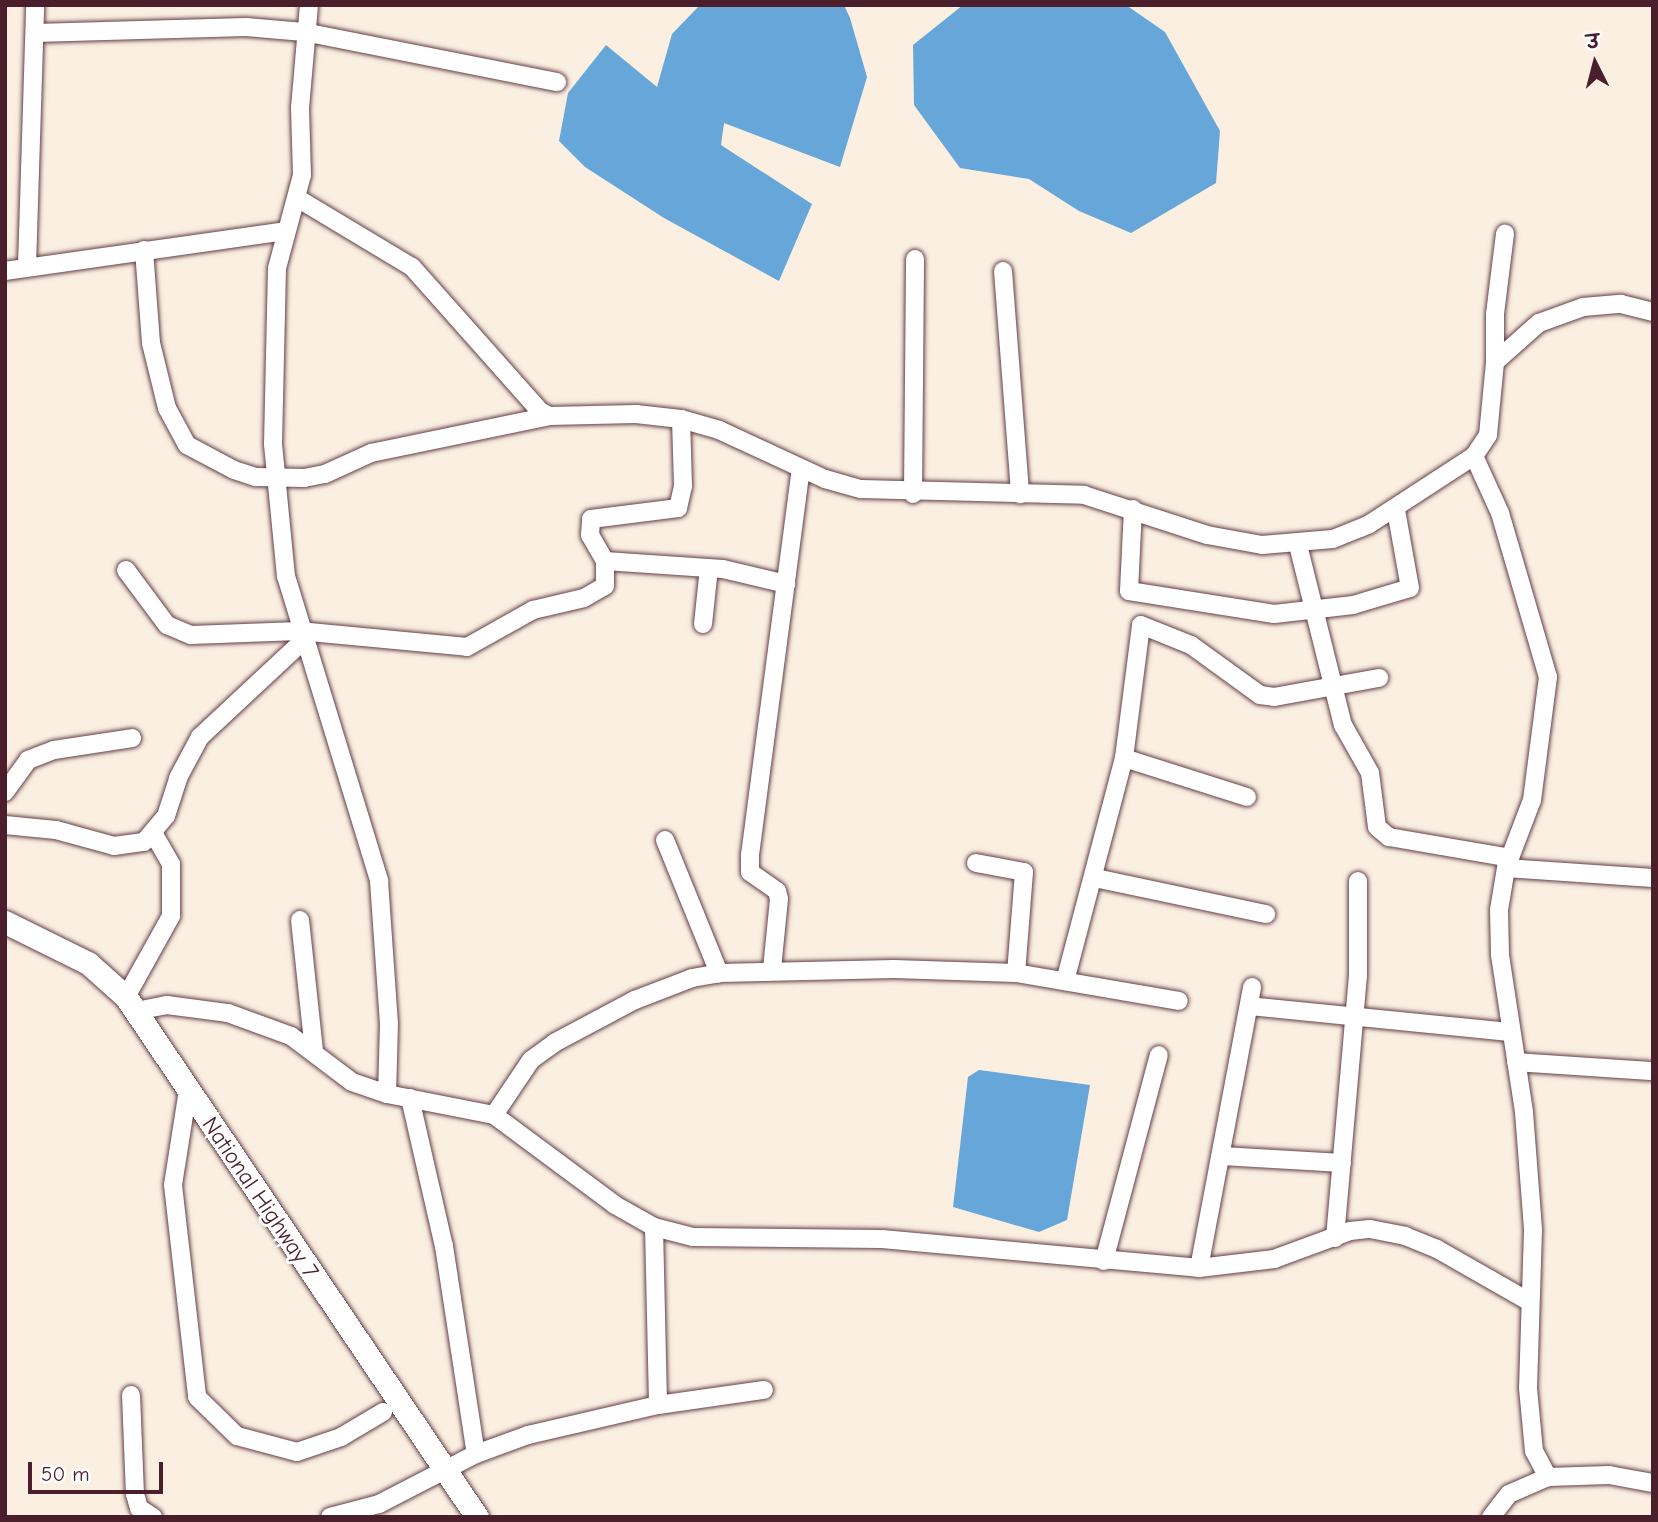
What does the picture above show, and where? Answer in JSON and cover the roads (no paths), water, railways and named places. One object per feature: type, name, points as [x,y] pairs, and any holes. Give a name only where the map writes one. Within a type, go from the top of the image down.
[{"type":"main road","name":"National Highway 7","points":[[5,922],[88,963],[131,1004],[477,1517]]},
{"type":"street","points":[[27,266],[34,5]]},
{"type":"street","points":[[309,5],[304,32],[302,175],[285,231],[275,308],[276,479],[286,576],[301,636],[379,881],[389,1024],[387,1094]]},
{"type":"street","points":[[35,33],[246,27],[304,32],[556,82]]},
{"type":"street","points":[[297,198],[412,267],[540,411],[549,416]]},
{"type":"street","points":[[5,271],[285,231]]},
{"type":"street","points":[[144,250],[157,376],[177,432],[206,458],[256,477],[276,479],[325,474],[371,453],[549,416],[636,414],[681,419],[719,430],[801,469],[861,489],[913,494],[1084,495],[1207,535],[1262,545],[1298,545],[1333,539],[1396,510],[1474,456],[1488,435],[1495,362],[1495,314],[1506,234]]},
{"type":"street","points":[[913,494],[915,259]]},
{"type":"street","points":[[1003,271],[1020,494]]},
{"type":"street","points":[[1495,362],[1539,323],[1583,307],[1621,304],[1653,312]]},
{"type":"street","points":[[125,570],[151,608],[178,632],[191,635],[301,636],[467,647],[533,610],[599,593],[608,577],[605,561],[590,535],[591,519],[678,508],[683,486],[681,419]]},
{"type":"street","points":[[1474,456],[1500,513],[1548,677],[1532,800],[1508,863],[1499,910],[1500,955],[1516,1062],[1533,1230],[1528,1301],[1528,1388],[1534,1451],[1548,1477]]},
{"type":"street","points":[[772,969],[779,899],[777,891],[750,873],[750,855],[801,469]]},
{"type":"street","points":[[1133,509],[1129,591],[1274,614],[1317,611],[1410,588],[1396,510]]},
{"type":"street","points":[[1298,545],[1317,611],[1343,725],[1370,773],[1382,833],[1508,863],[1653,878]]},
{"type":"street","points":[[605,561],[709,568],[786,584]]},
{"type":"street","points":[[704,624],[709,568]]},
{"type":"street","points":[[1065,981],[1095,878],[1124,758],[1141,625],[1191,645],[1260,695],[1274,697],[1334,684],[1379,678]]},
{"type":"street","points":[[5,825],[56,830],[114,846],[144,842],[154,834],[200,737],[301,636]]},
{"type":"street","points":[[5,792],[28,760],[54,750],[132,737]]},
{"type":"street","points":[[1124,758],[1247,797]]},
{"type":"street","points":[[154,834],[171,864],[171,916],[131,1004],[207,1008],[264,1024],[314,1051],[352,1082],[387,1094],[494,1115],[615,1205],[654,1227],[693,1237],[882,1239],[1199,1268],[1273,1259],[1370,1229],[1405,1236],[1480,1271],[1528,1301]]},
{"type":"street","points":[[665,841],[719,972]]},
{"type":"street","points":[[976,863],[1024,872],[1016,973]]},
{"type":"street","points":[[1095,878],[1266,914]]},
{"type":"street","points":[[1335,1238],[1354,1016],[1358,881]]},
{"type":"street","points":[[300,920],[314,1051]]},
{"type":"street","points":[[494,1115],[531,1060],[554,1043],[635,1000],[692,978],[719,972],[772,969],[1016,973],[1179,1001]]},
{"type":"street","points":[[1199,1268],[1252,987]]},
{"type":"street","points":[[1249,1006],[1511,1032]]},
{"type":"street","points":[[1104,1261],[1159,1055]]},
{"type":"street","points":[[1516,1062],[1653,1071]]},
{"type":"street","points":[[188,1090],[173,1185],[197,1397],[237,1436],[297,1452],[341,1437],[383,1412]]},
{"type":"street","points":[[410,1098],[444,1246],[476,1454]]},
{"type":"street","points":[[1222,1156],[1342,1163]]},
{"type":"street","points":[[654,1227],[658,1405]]},
{"type":"street","points":[[330,1517],[379,1504],[446,1473],[476,1454],[528,1436],[658,1405],[764,1390]]},
{"type":"street","points":[[131,1395],[135,1494],[138,1507],[153,1517]]},
{"type":"street","points":[[1491,1517],[1509,1494],[1548,1477],[1609,1475],[1653,1483]]},
{"type":"water","points":[[700,5],[844,5],[867,77],[840,167],[724,123],[721,145],[812,204],[779,281],[664,218],[585,167],[559,141],[568,93],[606,45],[657,87],[672,34]]},
{"type":"water","points":[[963,5],[1126,5],[1165,32],[1220,131],[1216,183],[1131,233],[1079,211],[1029,179],[960,168],[914,105],[913,45]]},
{"type":"water","points":[[979,1070],[1090,1085],[1067,1220],[1039,1232],[953,1207],[968,1077]]}]
